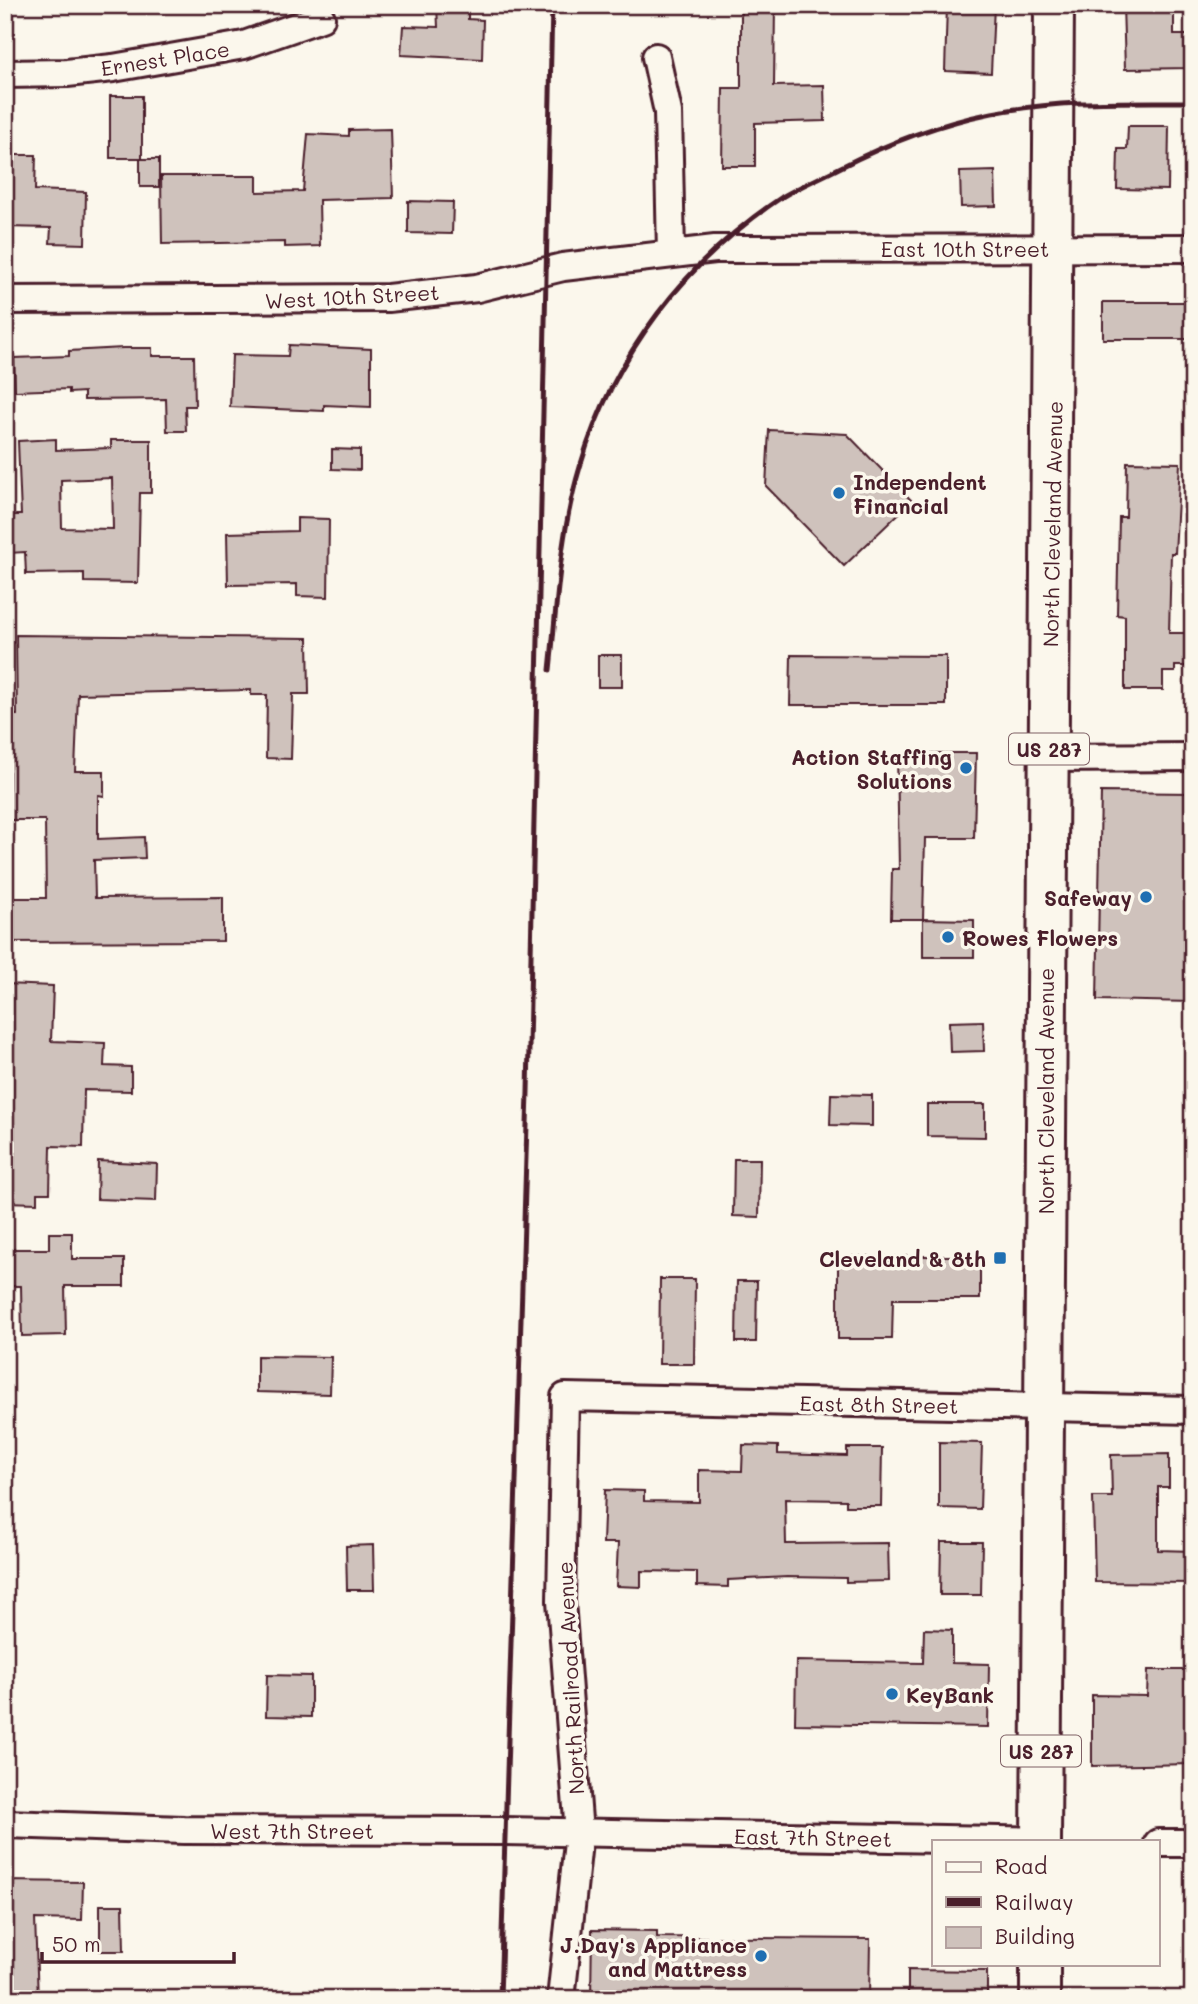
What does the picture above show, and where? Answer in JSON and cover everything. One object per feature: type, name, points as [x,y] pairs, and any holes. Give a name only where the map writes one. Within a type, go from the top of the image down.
[{"type":"highway","name":"North Cleveland Avenue","points":[[1041,1840],[1054,5]]},
{"type":"highway","points":[[1040,1966],[1040,1999]]},
{"type":"street","name":"Ernest Place","points":[[5,74],[90,71],[244,45],[321,18]]},
{"type":"street","points":[[656,58],[668,112],[671,253]]},
{"type":"street","name":"East 10th Street","points":[[737,248],[1193,248]]},
{"type":"street","name":"West 10th Street","points":[[5,300],[388,298],[477,288],[563,267],[671,253],[737,248]]},
{"type":"street","points":[[1049,758],[1193,757]]},
{"type":"street","name":"East 8th Street","points":[[565,1397],[1193,1410]]},
{"type":"street","name":"North Railroad Avenue","points":[[561,1999],[579,1833],[561,1601],[565,1397]]},
{"type":"street","name":"West 7th Street","points":[[5,1824],[184,1830],[579,1833]]},
{"type":"street","name":"East 7th Street","points":[[579,1833],[983,1840]]},
{"type":"street","points":[[1160,1843],[1193,1843]]},
{"type":"building","points":[[437,5],[468,5],[468,19],[483,20],[482,59],[401,55],[403,26],[438,27]]},
{"type":"building","points":[[741,5],[775,5],[774,86],[824,85],[825,121],[755,123],[755,166],[722,166],[723,88],[741,88]]},
{"type":"building","points":[[947,5],[994,5],[991,73],[945,71]]},
{"type":"building","points":[[1123,5],[1174,5],[1174,35],[1190,35],[1191,68],[1125,69]]},
{"type":"building","points":[[110,96],[142,96],[142,158],[110,158]]},
{"type":"building","points":[[1128,126],[1169,126],[1168,190],[1117,189],[1118,149],[1127,149]]},
{"type":"building","points":[[391,129],[393,198],[319,200],[320,246],[285,247],[285,242],[162,244],[161,176],[257,176],[257,192],[303,191],[308,134],[349,136],[349,130]]},
{"type":"building","points":[[11,155],[36,155],[35,190],[86,192],[85,244],[50,243],[51,228],[5,227],[5,197],[11,197]]},
{"type":"building","points":[[140,159],[159,159],[159,187],[140,187]]},
{"type":"building","points":[[995,171],[996,206],[961,207],[960,172]]},
{"type":"building","points":[[408,201],[453,202],[452,234],[408,233]]},
{"type":"building","points":[[1103,302],[1193,302],[1193,339],[1103,339]]},
{"type":"building","points":[[289,345],[371,349],[371,407],[324,405],[324,411],[230,407],[232,355],[288,356]]},
{"type":"building","points":[[152,348],[152,356],[194,356],[195,406],[185,406],[186,431],[167,431],[166,399],[84,400],[84,392],[69,393],[69,389],[15,391],[14,358],[69,356],[69,351]]},
{"type":"building","name":"Independent Financial","points":[[769,430],[847,434],[912,501],[844,566],[766,486]]},
{"type":"building","points":[[56,439],[56,450],[111,448],[111,440],[151,440],[151,493],[140,493],[138,583],[84,582],[84,573],[26,574],[25,552],[9,553],[9,515],[21,515],[18,441]],"holes":[[[112,478],[113,529],[62,528],[61,480]]]},
{"type":"building","points":[[332,449],[360,450],[360,470],[332,469]]},
{"type":"building","points":[[1127,462],[1180,463],[1175,553],[1171,553],[1169,633],[1193,633],[1193,666],[1175,666],[1175,672],[1163,672],[1163,690],[1125,690],[1125,616],[1117,615],[1119,517],[1126,517]]},
{"type":"building","points":[[297,518],[329,519],[328,597],[297,596],[297,584],[228,585],[227,533],[297,531]]},
{"type":"building","points":[[16,635],[308,638],[309,694],[293,694],[291,759],[266,758],[267,695],[251,695],[251,690],[78,694],[75,771],[104,771],[104,796],[98,795],[98,839],[144,837],[145,858],[94,860],[95,898],[223,897],[223,941],[5,942],[5,898],[46,898],[45,820],[8,820],[10,715],[17,715]]},
{"type":"building","points":[[598,655],[622,655],[622,687],[598,687]]},
{"type":"building","points":[[791,655],[946,656],[946,705],[790,705]]},
{"type":"building","points":[[897,753],[976,753],[974,838],[925,838],[923,919],[891,919],[892,869],[899,869]]},
{"type":"building","name":"Safeway","points":[[1101,792],[1193,793],[1193,1002],[1097,1000]]},
{"type":"building","points":[[923,919],[974,920],[974,957],[923,957]]},
{"type":"building","points":[[5,984],[53,986],[51,1041],[105,1043],[104,1066],[131,1067],[131,1091],[84,1090],[83,1147],[51,1146],[50,1193],[37,1193],[37,1203],[5,1202]]},
{"type":"building","points":[[983,1021],[984,1051],[950,1052],[949,1022]]},
{"type":"building","points":[[831,1094],[872,1095],[872,1126],[830,1125]]},
{"type":"building","points":[[927,1104],[985,1104],[985,1137],[927,1136]]},
{"type":"building","points":[[734,1159],[760,1159],[759,1217],[733,1216]]},
{"type":"building","points":[[98,1161],[157,1164],[156,1201],[97,1199]]},
{"type":"building","points":[[49,1233],[72,1233],[72,1259],[124,1259],[124,1286],[65,1286],[66,1335],[22,1336],[21,1286],[5,1286],[5,1249],[49,1249]]},
{"type":"building","points":[[838,1256],[980,1256],[980,1299],[893,1299],[892,1339],[838,1339]]},
{"type":"building","points":[[660,1279],[695,1279],[694,1364],[659,1364]]},
{"type":"building","points":[[737,1281],[757,1281],[756,1342],[736,1342]]},
{"type":"building","points":[[257,1356],[331,1357],[330,1394],[257,1392]]},
{"type":"building","points":[[939,1442],[982,1443],[980,1509],[939,1508]]},
{"type":"building","points":[[743,1445],[778,1446],[778,1454],[847,1456],[847,1448],[882,1448],[881,1506],[846,1506],[846,1500],[785,1499],[786,1544],[888,1543],[889,1581],[846,1582],[846,1578],[787,1577],[728,1580],[728,1587],[697,1586],[697,1572],[641,1571],[641,1587],[616,1586],[618,1543],[603,1543],[605,1490],[644,1491],[644,1501],[699,1502],[699,1470],[742,1471]]},
{"type":"building","points":[[1169,1454],[1169,1487],[1158,1487],[1158,1550],[1193,1551],[1193,1583],[1095,1582],[1093,1497],[1112,1497],[1111,1455]]},
{"type":"building","points":[[941,1542],[982,1542],[981,1595],[940,1595]]},
{"type":"building","points":[[373,1545],[374,1590],[347,1590],[346,1546]]},
{"type":"building","name":"KeyBank","points":[[924,1629],[952,1630],[952,1663],[989,1664],[988,1727],[795,1724],[796,1661],[923,1663]]},
{"type":"building","points":[[1148,1670],[1193,1670],[1193,1764],[1092,1766],[1092,1695],[1147,1696]]},
{"type":"building","points":[[267,1675],[311,1676],[311,1717],[266,1716]]},
{"type":"building","points":[[5,1881],[83,1882],[82,1920],[35,1919],[38,1999],[5,1999]]},
{"type":"building","points":[[100,1905],[123,1905],[124,1951],[100,1951]]},
{"type":"building","points":[[592,1930],[657,1931],[657,1937],[870,1939],[869,1999],[591,1999]]},
{"type":"building","points":[[908,1970],[987,1971],[987,1999],[908,1999]]},
{"type":"railway","points":[[500,1999],[528,1092],[552,5]]},
{"type":"railway","points":[[550,670],[568,517],[580,467],[594,426],[633,349],[657,314],[715,250],[747,222],[789,193],[876,150],[932,129],[972,117],[1042,106],[1193,102]]},
{"type":"place","name":"Independent Financial","points":[[839,493]]},
{"type":"place","name":"Action Staffing Solutions","points":[[966,768]]},
{"type":"place","name":"Safeway","points":[[1146,897]]},
{"type":"place","name":"Rowes Flowers","points":[[948,937]]},
{"type":"place","name":"Cleveland & 8th","points":[[1000,1258]]},
{"type":"place","name":"KeyBank","points":[[892,1694]]},
{"type":"place","name":"J.Day's Appliance and Mattress","points":[[761,1956]]}]
